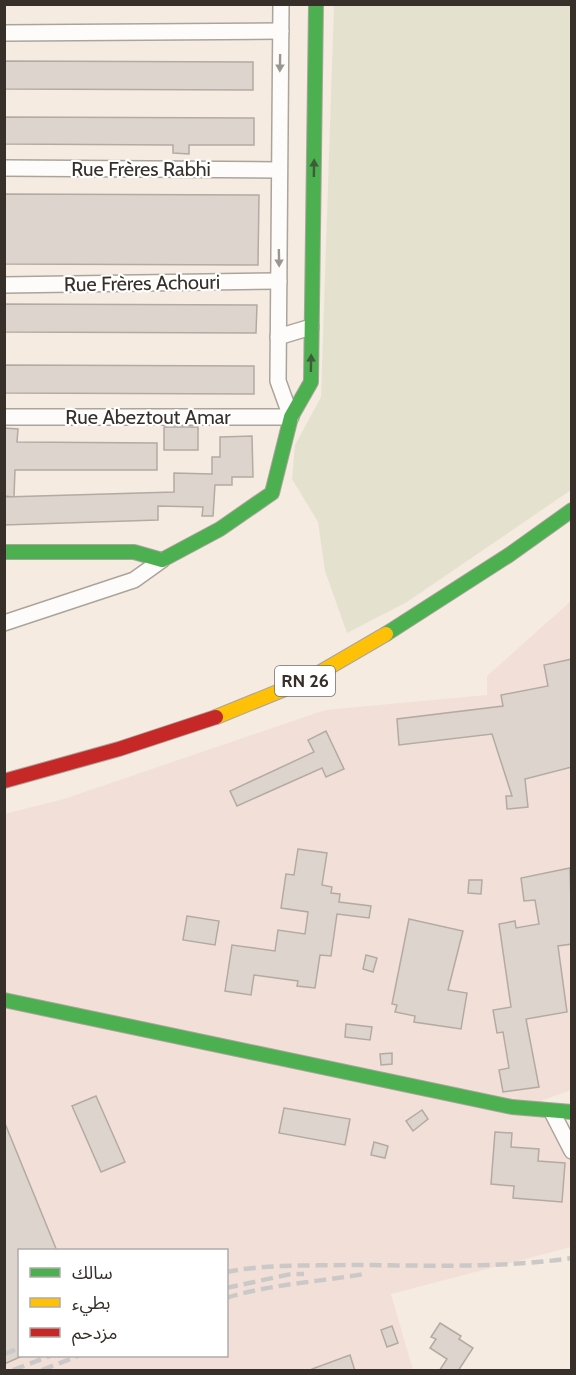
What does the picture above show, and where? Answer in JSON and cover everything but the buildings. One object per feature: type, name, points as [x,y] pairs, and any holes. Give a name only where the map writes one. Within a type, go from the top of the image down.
[{"type":"main road","points":[[4,552],[134,552],[162,560],[220,530],[272,493],[291,417],[311,382],[316,4]]},
{"type":"main road","name":"RN 26","points":[[4,781],[238,709],[307,680],[356,655],[474,581],[572,510]]},
{"type":"main road","points":[[4,1000],[501,1104],[552,1112],[572,1112]]},
{"type":"street","points":[[281,4],[278,381],[291,417]]},
{"type":"street","points":[[4,33],[281,31]]},
{"type":"street","name":"Rue Frères Rabhi","points":[[4,168],[278,170]]},
{"type":"street","name":"Rue Frères Achouri","points":[[4,285],[279,281]]},
{"type":"street","points":[[278,337],[311,327]]},
{"type":"street","name":"Rue Abeztout Amar","points":[[4,417],[291,417]]},
{"type":"street","points":[[4,623],[134,580],[162,560]]},
{"type":"street","points":[[552,1112],[572,1151]]},
{"type":"shaded area","points":[[334,5],[572,5],[571,490],[407,602],[347,633],[325,571],[318,522],[292,479],[295,445],[321,397]]},
{"type":"shaded area","points":[[571,601],[571,1090],[543,1100],[571,1161],[571,1247],[391,1294],[413,1370],[5,1370],[4,814],[64,799],[325,710],[487,695],[487,676]]},
{"type":"railway","points":[[228,1272],[286,1266],[516,1264],[572,1258]]},
{"type":"railway","points":[[228,1288],[291,1274],[304,1274]]},
{"type":"railway","points":[[228,1297],[277,1286],[364,1274]]},
{"type":"railway","points":[[4,1354],[18,1349]]},
{"type":"railway","points":[[13,1370],[47,1357]]},
{"type":"railway","points":[[42,1370],[75,1357]]},
{"type":"traffic: fast","points":[[4,552],[134,552],[162,560],[220,529],[272,493],[291,417],[311,382],[316,4]]},
{"type":"traffic: fast","points":[[386,634],[509,555],[572,510]]},
{"type":"traffic: fast","points":[[4,1000],[512,1107],[572,1112]]},
{"type":"traffic: slow","points":[[216,717],[307,680],[386,634]]},
{"type":"traffic: jam","points":[[4,781],[119,749],[216,717]]}]
